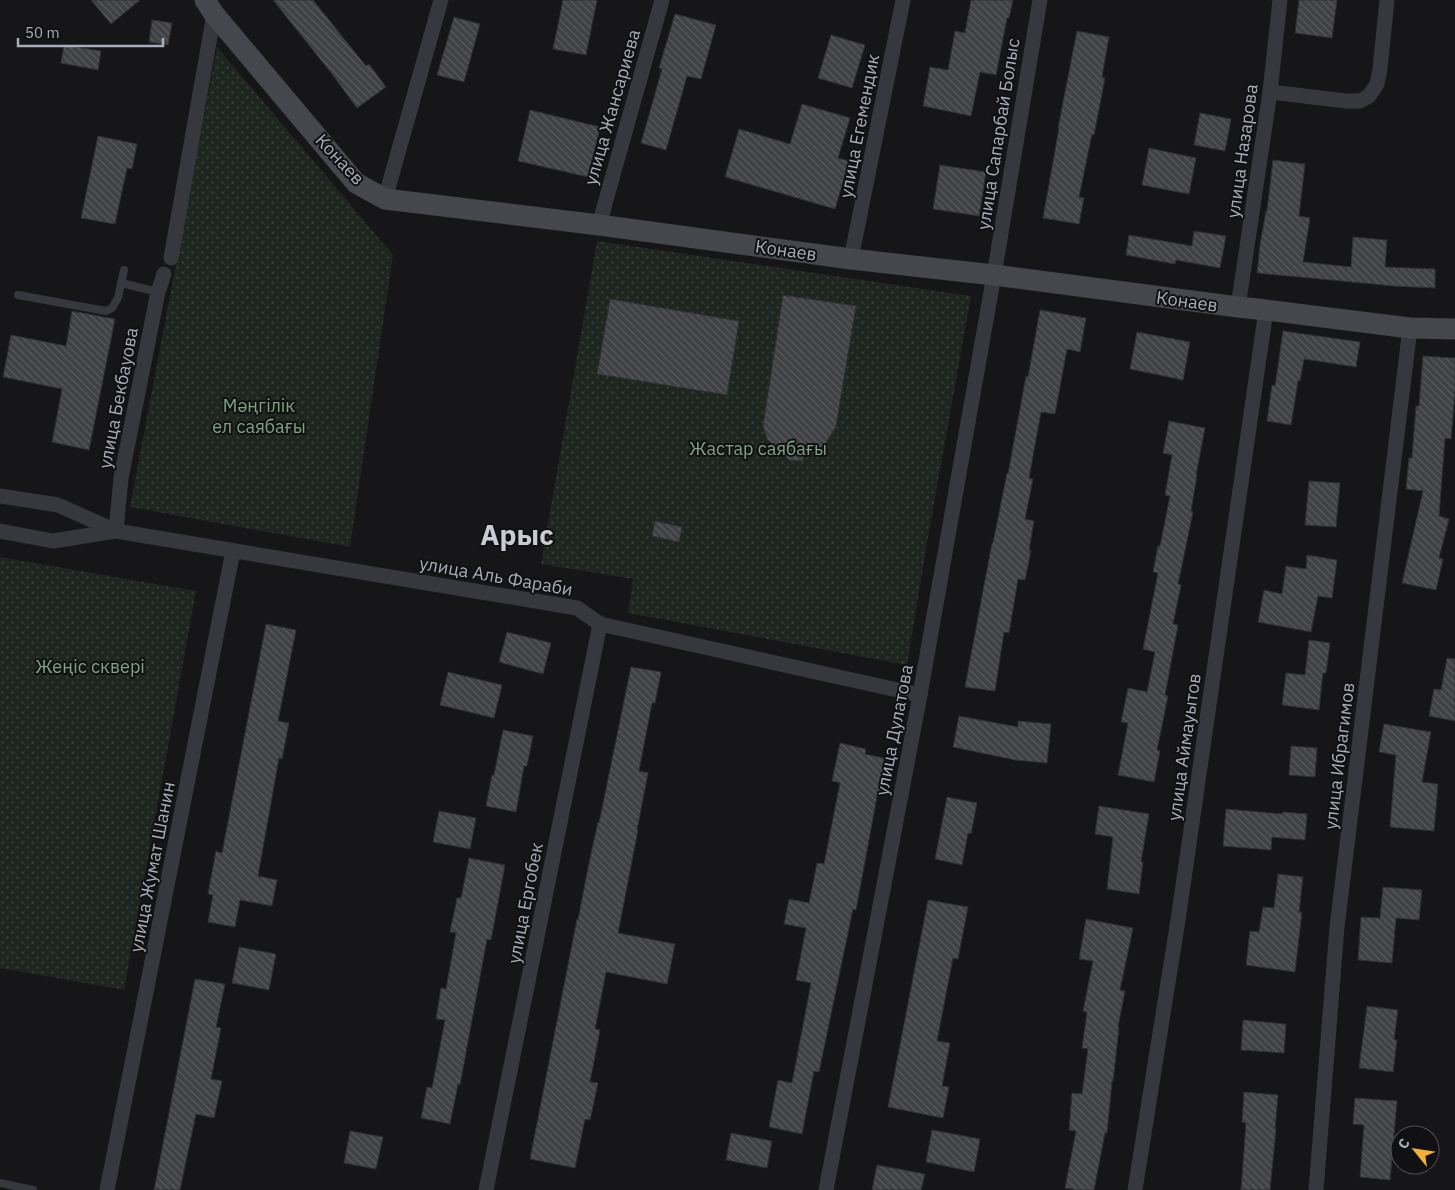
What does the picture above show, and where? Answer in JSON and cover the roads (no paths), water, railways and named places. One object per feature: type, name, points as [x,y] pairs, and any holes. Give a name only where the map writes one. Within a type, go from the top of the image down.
[{"type":"main road","name":"Конаев","points":[[210,7],[356,183],[386,199],[599,224],[850,259],[994,275],[1410,328],[1455,329]]},
{"type":"street","points":[[386,199],[441,0]]},
{"type":"street","name":"улица Жансариева","points":[[599,224],[662,0]]},
{"type":"street","name":"улица Егемендик","points":[[850,259],[903,0]]},
{"type":"street","name":"улица Cапарбай Болыс","points":[[994,275],[1040,0]]},
{"type":"street","name":"улица Назарова","points":[[1238,307],[1270,92],[1280,0]]},
{"type":"street","points":[[1270,92],[1346,101],[1360,101],[1369,96],[1376,84],[1380,68],[1387,3]]},
{"type":"street","points":[[171,258],[210,7]]},
{"type":"street","name":"улица Бекбауова","points":[[116,531],[121,478],[158,292],[164,274]]},
{"type":"street","name":"улица Дулатова","points":[[826,1190],[920,695],[994,275]]},
{"type":"street","name":"улица Аймауытов","points":[[1135,1190],[1178,920],[1266,310]]},
{"type":"street","name":"улица Ибрагимов","points":[[1316,1190],[1337,928],[1410,328]]},
{"type":"street","name":"улица Аль Фараби","points":[[0,496],[58,505],[116,531],[577,608],[600,624],[920,695]]},
{"type":"street","name":"улица Аль Фараби","points":[[0,531],[53,541],[116,531]]},
{"type":"street","name":"улица Жумат Шанин","points":[[107,1190],[233,551]]},
{"type":"street","name":"улица Ергобек","points":[[486,1190],[600,624]]},
{"type":"lane","points":[[18,294],[106,310],[112,308],[118,298],[124,270]]},
{"type":"lane","points":[[122,283],[158,292]]},
{"type":"lane","points":[[0,1183],[33,1190]]},
{"type":"district","name":"Арыс","points":[[517,534]]},
{"type":"park label","name":"Мәңгілік ел саябағы","points":[[259,415]]},
{"type":"park label","name":"Жастар саябағы","points":[[758,448]]},
{"type":"park label","name":"Жеңіс сквері","points":[[90,666]]}]
